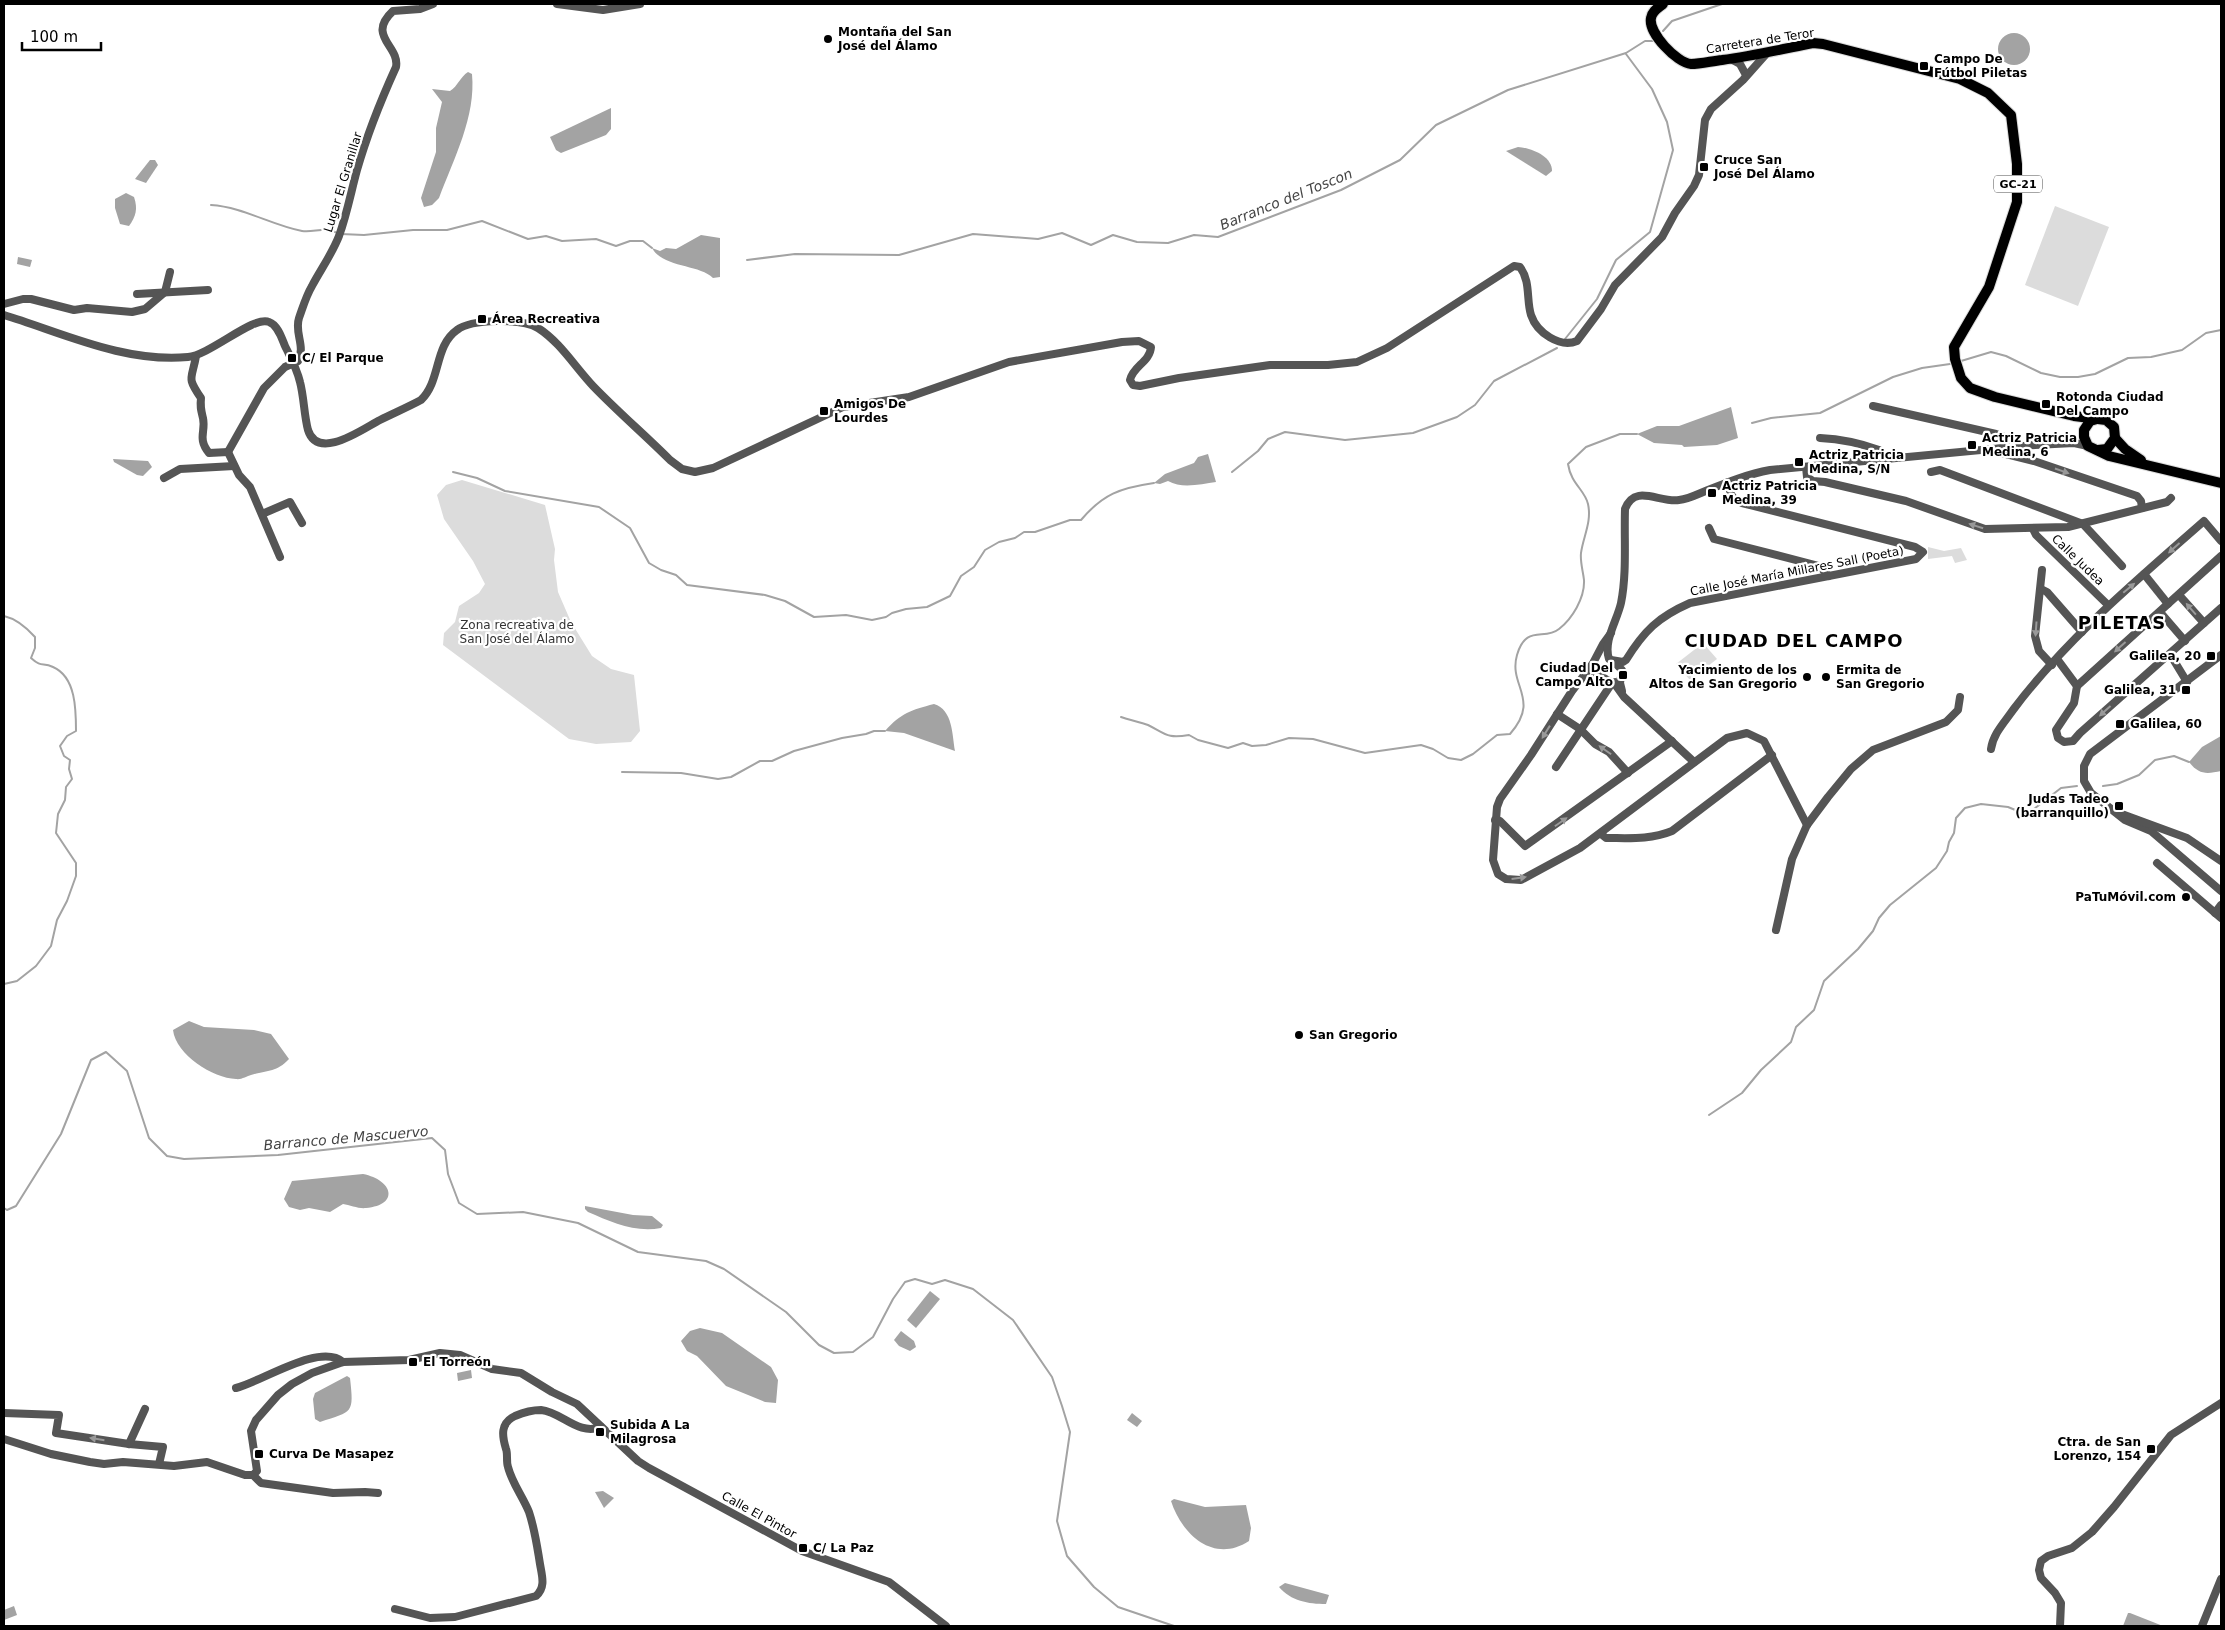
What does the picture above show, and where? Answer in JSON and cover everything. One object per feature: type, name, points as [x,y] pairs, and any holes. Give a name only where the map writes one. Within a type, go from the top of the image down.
[{"type":"main road","name":"Carretera de Teror","points":[[1663,4],[1654,11],[1650,19],[1652,26],[1674,57],[1691,64],[1731,59],[1813,43],[1823,44],[1960,79],[1988,93],[2004,107],[2011,115],[2013,124],[2017,164],[2017,202],[1989,288],[1954,348],[1954,359],[1961,378],[1970,388],[2074,416]]},
{"type":"main road","name":"GC-21","points":[[2074,416],[2101,418]]},
{"type":"main road","points":[[2074,416],[2084,431]]},
{"type":"main road","points":[[2093,448],[2111,446],[2115,438],[2114,427],[2101,418],[2090,421],[2084,431],[2084,437],[2093,448],[2125,460],[2146,463],[2221,483]]},
{"type":"main road","points":[[2115,438],[2124,449],[2146,463]]},
{"type":"street","name":"Lugar El Granillar","points":[[294,364],[298,361],[302,348],[296,328],[298,320],[311,286],[333,251],[338,239],[349,206],[365,144],[396,67],[396,57],[386,44],[383,28],[388,16],[394,11],[420,9],[433,4]]},
{"type":"street","points":[[557,4],[603,10],[640,4]]},
{"type":"street","points":[[4,314],[123,353],[178,358],[196,356],[208,352],[262,320],[275,326],[294,364],[300,379],[309,432],[319,442],[335,443],[410,406],[425,396],[432,385],[446,341],[459,328],[467,324],[483,322],[529,324],[538,328],[557,344],[593,386],[670,460],[682,469],[695,472],[713,468],[743,455],[843,407],[909,397],[1009,362],[1122,342],[1139,341],[1151,348],[1147,359],[1132,373],[1130,380],[1133,385],[1140,386],[1257,366],[1328,365],[1357,362],[1387,348],[1514,266],[1520,267],[1527,280],[1531,314],[1534,322],[1553,339],[1563,344],[1570,344],[1577,341],[1626,272],[1662,237],[1699,175],[1705,120],[1711,109],[1767,52]]},
{"type":"street","points":[[1746,75],[1747,56]]},
{"type":"street","points":[[1731,59],[1740,64],[1746,75]]},
{"type":"street","points":[[4,304],[23,298],[74,310],[87,308],[132,312],[145,310],[165,292],[170,272]]},
{"type":"street","points":[[137,294],[208,290]]},
{"type":"street","points":[[196,356],[190,383],[201,398],[199,411],[203,419],[201,435],[205,448],[209,453],[228,452]]},
{"type":"street","points":[[228,452],[264,388],[285,367],[294,364]]},
{"type":"street","points":[[1873,406],[1996,434],[2007,438],[2010,448]]},
{"type":"street","points":[[2063,443],[2078,437],[2084,431]]},
{"type":"street","points":[[1820,438],[1837,439],[1868,446],[1879,450],[1883,459]]},
{"type":"street","points":[[1624,697],[1621,688],[1622,670],[1610,659],[1607,647],[1623,587],[1625,510],[1628,502],[1634,497],[1645,495],[1665,500],[1682,500],[1754,472],[2074,442],[2093,448]]},
{"type":"street","points":[[2034,461],[2028,454],[2028,450],[2035,445]]},
{"type":"street","points":[[1981,450],[2004,452],[2137,496],[2141,501],[2142,508]]},
{"type":"street","points":[[228,452],[234,466],[250,487],[280,557]]},
{"type":"street","points":[[164,478],[180,469],[234,466]]},
{"type":"street","points":[[1806,467],[1807,477],[1813,481],[1906,501],[1985,529],[2059,528],[2083,524],[2167,502],[2171,498]]},
{"type":"street","points":[[1931,472],[1940,470],[2083,524],[2122,566]]},
{"type":"street","name":"Calle José María Millares Sall (Poeta)","points":[[1622,675],[1626,669],[1631,652],[1653,624],[1664,616],[1690,603],[1916,559],[1922,552],[1915,547],[1742,503],[1735,500],[1730,494],[1728,482]]},
{"type":"street","points":[[262,514],[290,502],[302,523]]},
{"type":"street","points":[[2057,515],[2062,521],[2062,525],[2059,528]]},
{"type":"street","points":[[1991,749],[1992,738],[2028,691],[2108,605],[2204,521],[2221,541]]},
{"type":"street","points":[[1709,528],[1714,539],[1819,566],[1830,576]]},
{"type":"street","name":"Calle Judea","points":[[2033,529],[2036,535],[2108,605]]},
{"type":"street","points":[[2221,556],[2077,686],[2074,703],[2056,730],[2058,738],[2064,742],[2074,741],[2080,733],[2221,609]]},
{"type":"street","points":[[2042,570],[2035,636],[2039,651],[2054,662],[2077,686]]},
{"type":"street","points":[[2144,574],[2168,604]]},
{"type":"street","points":[[2041,589],[2046,592],[2082,632]]},
{"type":"street","points":[[2179,594],[2204,623]]},
{"type":"street","points":[[2160,612],[2185,641]]},
{"type":"street","points":[[1611,633],[1500,799],[1495,820],[1493,860],[1498,874],[1506,879],[1521,880],[1580,848],[1727,738],[1738,734],[1756,736],[1764,741],[1807,825]]},
{"type":"street","points":[[1631,652],[1623,662],[1598,656],[1593,662],[1594,672],[1613,683],[1624,697],[1694,762]]},
{"type":"street","points":[[2170,654],[2187,682]]},
{"type":"street","points":[[2221,655],[2090,754],[2084,766],[2084,781],[2091,793],[2125,820],[2151,831],[2221,890]]},
{"type":"street","points":[[1556,767],[1613,683],[1622,675]]},
{"type":"street","points":[[1776,930],[1792,859],[1807,825],[1862,759],[1873,750],[1946,722],[1958,710],[1960,697]]},
{"type":"street","points":[[1557,714],[1580,729],[1595,744],[1609,752],[1628,773]]},
{"type":"street","points":[[1495,820],[1500,821],[1525,846],[1672,741]]},
{"type":"street","points":[[1601,834],[1606,838],[1648,838],[1660,836],[1672,830],[1772,755]]},
{"type":"street","points":[[2115,811],[2187,838],[2221,861]]},
{"type":"street","points":[[2157,863],[2221,918]]},
{"type":"street","points":[[2215,913],[2221,905]]},
{"type":"street","name":"Calle El Pintor","points":[[343,1362],[409,1360],[440,1353],[460,1355],[492,1369],[521,1373],[552,1392],[577,1404],[649,1468],[802,1551],[889,1582],[946,1626]]},
{"type":"street","points":[[236,1388],[251,1385],[299,1362],[320,1357],[343,1362]]},
{"type":"street","points":[[253,1475],[257,1471],[252,1431],[256,1420],[278,1395],[292,1384],[312,1372],[343,1362]]},
{"type":"street","points":[[2060,1626],[2060,1603],[2038,1570],[2041,1561],[2048,1556],[2072,1548],[2092,1532],[2171,1435],[2221,1402]]},
{"type":"street","points":[[129,1444],[145,1409]]},
{"type":"street","points":[[395,1609],[430,1618],[455,1617],[536,1596],[540,1592],[543,1583],[537,1539],[525,1501],[508,1468],[507,1451],[502,1440],[504,1428],[515,1416],[541,1410],[577,1426],[596,1429],[601,1427]]},
{"type":"street","points":[[4,1413],[60,1415],[56,1433],[163,1447],[159,1464]]},
{"type":"street","points":[[4,1439],[51,1454],[90,1462],[174,1466],[207,1462],[245,1475],[253,1475],[262,1483],[333,1493],[378,1493]]},
{"type":"street","points":[[2202,1626],[2221,1579]]},
{"type":"green space","points":[[2055,206],[2109,227],[2078,306],[2025,285]]},
{"type":"green space","name":"Zona recreativa de San José del Álamo","points":[[462,480],[545,505],[555,549],[554,560],[558,592],[571,622],[592,656],[611,669],[634,675],[640,731],[631,742],[596,744],[569,739],[443,645],[444,633],[455,622],[459,606],[479,593],[485,584],[473,561],[444,519],[437,495],[446,485]]},
{"type":"green space","points":[[1928,547],[1944,551],[1961,548],[1967,560],[1955,563],[1952,556],[1928,559]]},
{"type":"green space","points":[[1703,643],[1717,659],[1690,680],[1676,664]]},
{"type":"shaded area","points":[[2014,33],[2020,34],[2025,38],[2029,43],[2029,55],[2025,60],[2020,64],[2014,65],[2008,64],[2003,60],[1999,55],[1998,49],[1999,43],[2003,38],[2008,34]]},
{"type":"shaded area","points":[[468,72],[472,74],[471,106],[463,137],[439,198],[432,205],[424,207],[421,198],[436,152],[436,128],[442,102],[432,89],[450,91]]},
{"type":"shaded area","points":[[611,108],[611,129],[606,135],[561,153],[556,150],[550,137]]},
{"type":"shaded area","points":[[1518,147],[1529,149],[1545,157],[1549,161],[1552,171],[1546,176],[1506,151]]},
{"type":"shaded area","points":[[150,160],[155,160],[158,165],[146,183],[135,179]]},
{"type":"shaded area","points":[[126,193],[134,197],[136,205],[135,216],[129,226],[120,224],[115,208],[115,199]]},
{"type":"shaded area","points":[[701,235],[720,238],[720,277],[713,278],[699,270],[672,263],[657,254],[652,248],[660,251],[666,248],[676,249]]},
{"type":"shaded area","points":[[18,257],[32,260],[30,267],[17,264]]},
{"type":"shaded area","points":[[1731,407],[1738,438],[1717,445],[1684,447],[1682,445],[1654,443],[1637,434],[1657,426],[1679,426]]},
{"type":"shaded area","points":[[1208,454],[1216,482],[1198,485],[1179,485],[1168,481],[1160,484],[1154,483],[1165,474],[1194,463],[1198,457]]},
{"type":"shaded area","points":[[113,459],[148,461],[152,467],[143,476],[137,475],[114,462]]},
{"type":"shaded area","points":[[934,704],[945,711],[948,717],[955,751],[904,733],[885,731],[896,720],[907,713]]},
{"type":"shaded area","points":[[2221,736],[2221,771],[2207,773],[2196,769],[2189,762],[2202,747]]},
{"type":"shaded area","points":[[189,1021],[204,1027],[254,1030],[271,1034],[289,1059],[275,1069],[240,1079],[227,1078],[197,1064],[181,1048],[173,1030]]},
{"type":"shaded area","points":[[363,1174],[381,1181],[386,1187],[388,1198],[384,1202],[377,1206],[363,1208],[343,1204],[330,1212],[309,1208],[300,1210],[289,1207],[284,1199],[292,1181]]},
{"type":"shaded area","points":[[585,1206],[633,1215],[652,1216],[663,1225],[661,1228],[651,1229],[623,1226],[588,1212]]},
{"type":"shaded area","points":[[930,1291],[940,1299],[916,1328],[907,1320]]},
{"type":"shaded area","points":[[700,1328],[722,1333],[771,1367],[778,1380],[776,1403],[765,1402],[726,1386],[697,1356],[687,1351],[681,1341],[690,1331]]},
{"type":"shaded area","points":[[901,1331],[914,1341],[916,1347],[910,1351],[899,1346],[894,1340]]},
{"type":"shaded area","points":[[471,1370],[472,1378],[458,1381],[457,1373]]},
{"type":"shaded area","points":[[347,1376],[350,1378],[352,1399],[349,1409],[339,1416],[320,1422],[315,1419],[313,1399],[315,1393]]},
{"type":"shaded area","points":[[1132,1413],[1142,1421],[1137,1427],[1127,1420]]},
{"type":"shaded area","points":[[603,1491],[614,1498],[604,1508],[595,1492]]},
{"type":"shaded area","points":[[1174,1499],[1205,1507],[1246,1505],[1251,1528],[1249,1541],[1236,1547],[1224,1549],[1212,1547],[1201,1542],[1191,1535],[1183,1525],[1171,1501]]},
{"type":"shaded area","points":[[1285,1583],[1329,1595],[1326,1604],[1294,1599],[1279,1587]]},
{"type":"shaded area","points":[[14,1606],[17,1615],[4,1620],[4,1610]]},
{"type":"shaded area","points":[[2128,1613],[2130,1613],[2163,1626],[2123,1626]]},
{"type":"waterway","name":"Barranco del Toscon","points":[[1663,31],[1672,21],[1722,4]]},
{"type":"waterway","name":"Barranco del Toscon","points":[[747,260],[795,254],[899,255],[973,234],[1038,239],[1062,233],[1091,245],[1113,235],[1137,242],[1168,243],[1194,235],[1218,237],[1341,190],[1400,160],[1436,125],[1508,90],[1626,53],[1645,41],[1656,41]]},
{"type":"waterway","points":[[1565,339],[1597,299],[1616,260],[1650,232],[1673,150],[1667,122],[1652,89],[1626,54]]},
{"type":"waterway","name":"Barranco del Toscon","points":[[211,205],[234,209],[302,231],[329,230],[337,233]]},
{"type":"waterway","name":"Barranco del Toscon","points":[[341,234],[364,235],[413,230],[447,230],[482,221],[528,239],[546,236],[562,241],[596,239],[616,246],[630,241],[643,241],[652,248]]},
{"type":"waterway","points":[[1961,361],[1991,352],[2006,356],[2041,373],[2060,377],[2078,377],[2095,374],[2128,358],[2151,357],[2182,350],[2206,333],[2221,330]]},
{"type":"waterway","points":[[1232,472],[1258,451],[1268,439],[1285,432],[1345,440],[1413,433],[1457,417],[1475,405],[1494,381],[1557,348]]},
{"type":"waterway","points":[[1752,423],[1771,418],[1820,413],[1893,377],[1922,368],[1950,364]]},
{"type":"waterway","points":[[1121,717],[1148,725],[1167,735],[1189,735],[1198,740],[1228,748],[1243,743],[1252,746],[1266,745],[1289,738],[1313,739],[1365,753],[1421,745],[1433,749],[1448,758],[1461,760],[1473,754],[1497,735],[1510,734],[1519,722],[1523,711],[1522,693],[1516,676],[1515,666],[1521,645],[1530,636],[1553,632],[1569,620],[1577,608],[1584,587],[1581,553],[1589,511],[1586,499],[1572,477],[1568,464],[1586,447],[1620,434],[1637,434]]},
{"type":"waterway","points":[[453,472],[477,478],[505,491],[599,507],[630,528],[649,563],[661,570],[676,575],[687,585],[765,595],[785,601],[814,617],[846,615],[872,620],[906,609],[927,607],[950,596],[961,576],[974,567],[985,550],[999,542],[1015,538],[1024,532],[1035,532],[1070,520],[1081,520],[1105,498],[1131,487],[1154,483]]},
{"type":"waterway","points":[[4,616],[21,624],[35,637],[35,648],[31,658],[40,664],[53,667],[66,678],[73,695],[76,714],[76,731],[67,736],[60,746],[64,756],[70,760],[69,769],[72,779],[66,787],[65,800],[58,814],[56,833],[76,863],[76,876],[67,901],[57,920],[51,946],[36,966],[17,981],[4,984]]},
{"type":"waterway","points":[[622,772],[681,773],[718,779],[731,777],[760,761],[772,761],[794,751],[842,738],[874,731],[885,731]]},
{"type":"waterway","points":[[2103,786],[2117,784],[2139,775],[2155,760],[2174,756],[2189,762]]},
{"type":"waterway","points":[[1709,1115],[1742,1093],[1761,1070],[1791,1042],[1796,1027],[1814,1010],[1824,981],[1858,949],[1873,931],[1879,918],[1890,905],[1936,868],[1947,851],[1954,833],[1956,818],[1965,808],[1981,804],[2008,807],[2025,814],[2061,788],[2077,786]]},
{"type":"waterway","name":"Barranco de Mascuervo","points":[[4,1208],[7,1210],[16,1206],[61,1134],[91,1060],[106,1052],[127,1071],[149,1138],[167,1156],[184,1159],[278,1155],[432,1138],[445,1150],[448,1174],[459,1203],[477,1214],[523,1212],[578,1223],[638,1252],[706,1261],[724,1269],[786,1312],[819,1345],[834,1353],[853,1352],[873,1337],[893,1299],[905,1282],[915,1279],[932,1284],[945,1280],[973,1289],[1013,1320],[1052,1377],[1070,1432],[1057,1521],[1067,1556],[1094,1587],[1118,1607],[1174,1626]]},
{"type":"place","name":"Montaña del San José del Álamo","points":[[828,39]]},
{"type":"place","name":"Campo De Fútbol Piletas","points":[[1924,66]]},
{"type":"place","name":"Cruce San José Del Álamo","points":[[1704,167]]},
{"type":"place","name":"Área Recreativa","points":[[482,319]]},
{"type":"place","name":"C/ El Parque","points":[[292,358]]},
{"type":"place","name":"Rotonda Ciudad Del Campo","points":[[2046,404]]},
{"type":"place","name":"Amigos De Lourdes","points":[[824,411]]},
{"type":"place","name":"Actriz Patricia Medina, 6","points":[[1972,445]]},
{"type":"place","name":"Actriz Patricia Medina, S/N","points":[[1799,462]]},
{"type":"place","name":"Actriz Patricia Medina, 39","points":[[1712,493]]},
{"type":"place","name":"Galilea, 20","points":[[2211,656]]},
{"type":"place","name":"Ciudad Del Campo Alto","points":[[1623,675]]},
{"type":"place","name":"Yacimiento de los Altos de San Gregorio","points":[[1807,677]]},
{"type":"place","name":"Ermita de San Gregorio","points":[[1826,677]]},
{"type":"place","name":"Galilea, 31","points":[[2186,690]]},
{"type":"place","name":"Galilea, 60","points":[[2120,724]]},
{"type":"place","name":"Judas Tadeo (barranquillo)","points":[[2119,806]]},
{"type":"place","name":"PaTuMóvil.com","points":[[2186,897]]},
{"type":"place","name":"San Gregorio","points":[[1299,1035]]},
{"type":"place","name":"El Torreón","points":[[413,1362]]},
{"type":"place","name":"Subida A La Milagrosa","points":[[600,1432]]},
{"type":"place","name":"Ctra. de San Lorenzo, 154","points":[[2151,1449]]},
{"type":"place","name":"Curva De Masapez","points":[[259,1454]]},
{"type":"place","name":"C/ La Paz","points":[[803,1548]]},
{"type":"district","name":"PILETAS","points":[[2122,622]]},
{"type":"district","name":"CIUDAD DEL CAMPO","points":[[1794,640]]}]
